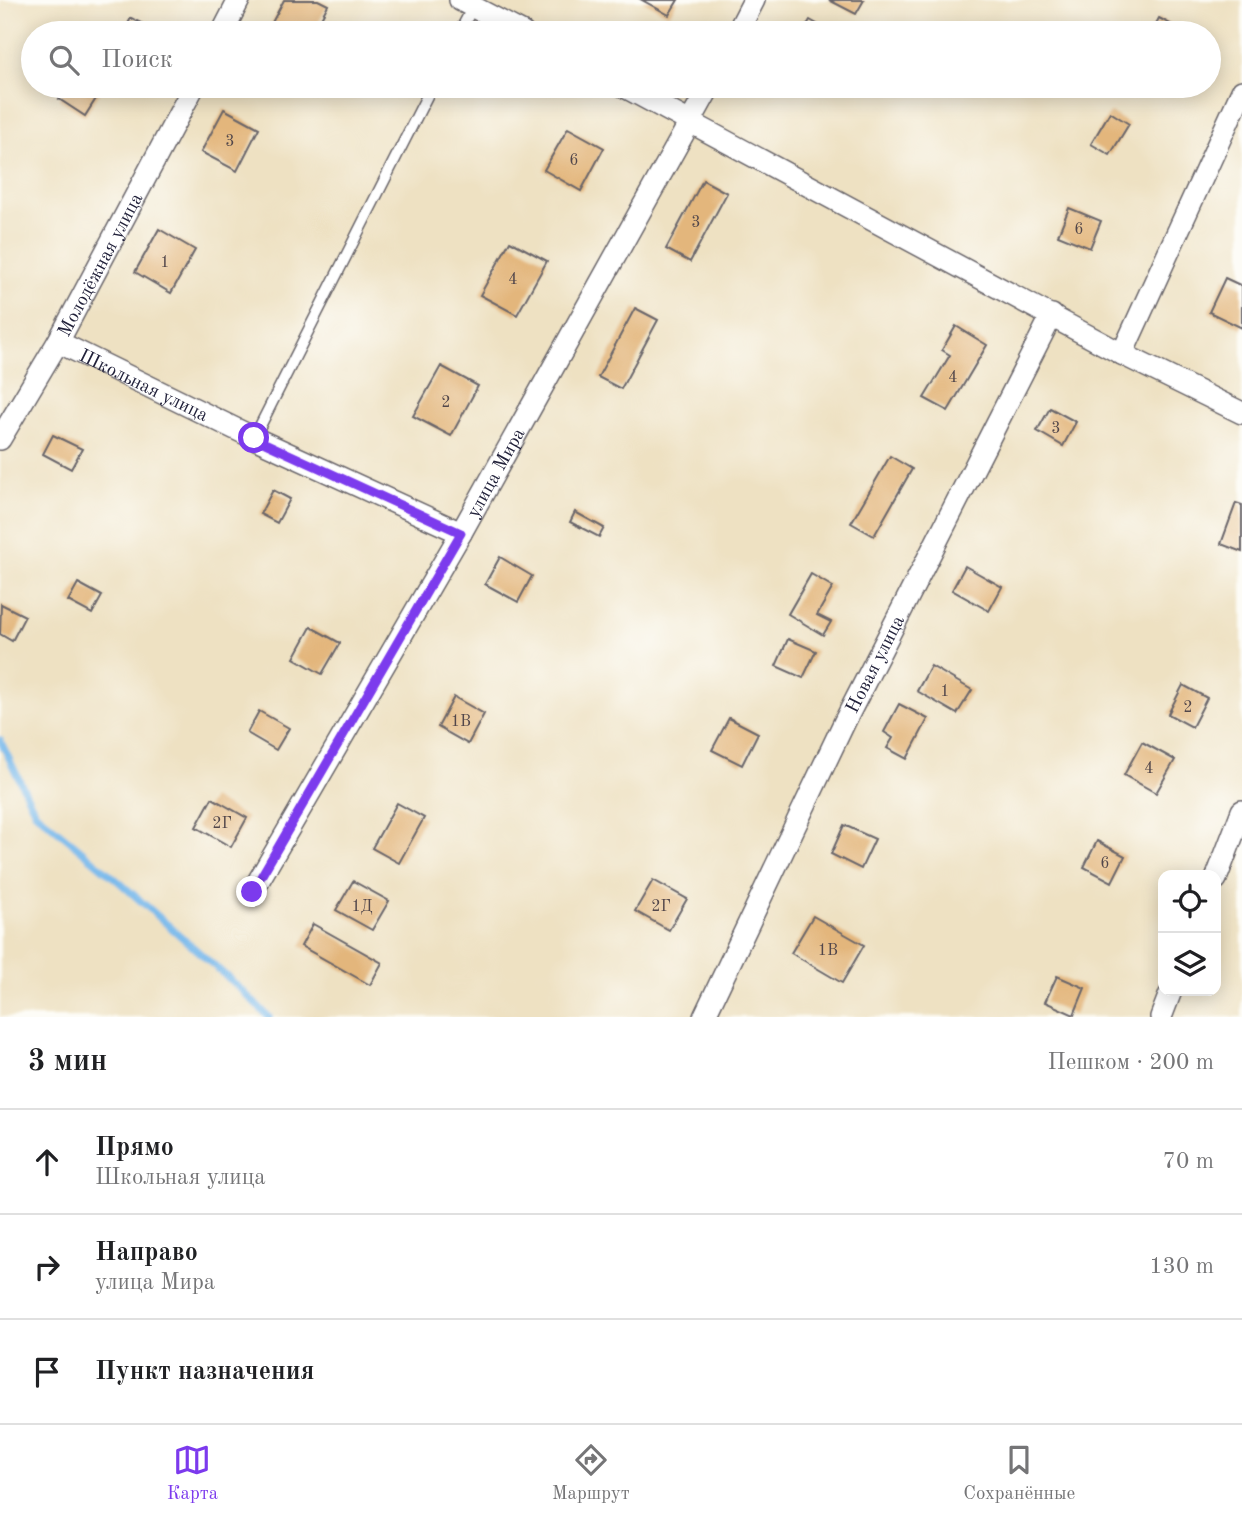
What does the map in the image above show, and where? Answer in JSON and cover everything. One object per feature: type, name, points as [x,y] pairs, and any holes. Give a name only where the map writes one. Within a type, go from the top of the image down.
[{"type":"street","points":[[228,21],[239,0]]},
{"type":"street","points":[[743,21],[754,0]]},
{"type":"street","points":[[469,2],[502,21]]},
{"type":"street","points":[[1122,354],[1242,91]]},
{"type":"street","name":"Молодёжная улица","points":[[0,439],[58,342],[188,98]]},
{"type":"street","points":[[646,98],[1122,354],[1242,413]]},
{"type":"street","name":"улица Мира","points":[[252,892],[461,533],[703,98]]},
{"type":"street","name":"Новая улица","points":[[704,1017],[845,721],[1052,315]]},
{"type":"street","name":"Школьная улица","points":[[58,342],[254,438],[461,533]]},
{"type":"street","points":[[1219,870],[1242,811]]},
{"type":"street","points":[[1161,1017],[1169,996]]},
{"type":"lane","points":[[463,21],[469,2]]},
{"type":"lane","points":[[254,438],[426,98]]},
{"type":"building","points":[[284,0],[318,0],[328,5],[319,21],[273,21]]},
{"type":"building","points":[[642,0],[678,0],[669,15]]},
{"type":"building","points":[[829,0],[864,0],[856,14]]},
{"type":"building","points":[[60,98],[96,98],[85,116]]},
{"type":"building","points":[[224,109],[259,128],[237,171],[201,152]]},
{"type":"building","points":[[1110,112],[1129,124],[1110,155],[1091,144]]},
{"type":"building","points":[[568,128],[604,148],[581,191],[544,170]]},
{"type":"building","points":[[703,180],[727,193],[690,262],[666,249]]},
{"type":"building","points":[[1069,208],[1101,221],[1090,248],[1058,235]]},
{"type":"building","points":[[159,229],[195,250],[171,293],[135,272]]},
{"type":"building","points":[[510,241],[547,261],[517,315],[480,295]]},
{"type":"building","points":[[1225,278],[1242,286],[1242,328],[1209,312]]},
{"type":"building","points":[[635,308],[658,320],[621,389],[598,377]]},
{"type":"building","points":[[956,326],[987,345],[948,411],[924,398],[950,355],[942,350]]},
{"type":"building","points":[[441,366],[478,386],[451,436],[413,416]]},
{"type":"building","points":[[1050,408],[1076,422],[1063,446],[1037,431]]},
{"type":"building","points":[[53,435],[82,449],[71,469],[43,454]]},
{"type":"building","points":[[890,456],[912,469],[874,536],[851,523]]},
{"type":"building","points":[[273,490],[290,499],[277,523],[260,514]]},
{"type":"building","points":[[1236,503],[1242,505],[1242,552],[1221,544]]},
{"type":"building","points":[[575,512],[604,528],[599,537],[570,522]]},
{"type":"building","points":[[500,557],[532,576],[518,602],[485,584]]},
{"type":"building","points":[[965,566],[1002,587],[989,611],[952,590]]},
{"type":"building","points":[[811,574],[833,587],[817,615],[831,622],[823,635],[788,614]]},
{"type":"building","points":[[78,583],[102,596],[92,614],[68,601]]},
{"type":"building","points":[[1,604],[25,616],[12,641],[0,634]]},
{"type":"building","points":[[311,627],[340,643],[322,674],[294,658]]},
{"type":"building","points":[[788,639],[816,651],[803,678],[776,666]]},
{"type":"building","points":[[931,666],[972,690],[957,714],[917,691]]},
{"type":"building","points":[[1183,685],[1207,698],[1192,727],[1168,714]]},
{"type":"building","points":[[454,697],[484,714],[468,744],[438,727]]},
{"type":"building","points":[[899,704],[928,719],[907,759],[887,748],[893,738],[884,732]]},
{"type":"building","points":[[259,711],[289,728],[276,750],[247,733]]},
{"type":"building","points":[[729,718],[758,733],[742,765],[712,750]]},
{"type":"building","points":[[1142,742],[1175,760],[1156,793],[1124,775]]},
{"type":"building","points":[[212,798],[247,818],[231,847],[196,827]]},
{"type":"building","points":[[397,803],[424,818],[399,863],[372,848]]},
{"type":"building","points":[[844,825],[875,839],[861,869],[831,854]]},
{"type":"building","points":[[1097,841],[1125,856],[1112,882],[1084,867]]},
{"type":"building","points":[[653,880],[687,899],[669,930],[635,911]]},
{"type":"building","points":[[353,881],[389,901],[372,930],[336,910]]},
{"type":"building","points":[[813,916],[864,945],[842,983],[791,953]]},
{"type":"building","points":[[313,924],[382,963],[370,985],[301,946]]},
{"type":"building","points":[[1057,976],[1085,988],[1074,1015],[1045,1002]]},
{"type":"waterway","points":[[0,740],[35,812],[118,881],[269,1017]]},
{"type":"route","points":[[252,892],[461,533],[254,438]]}]
